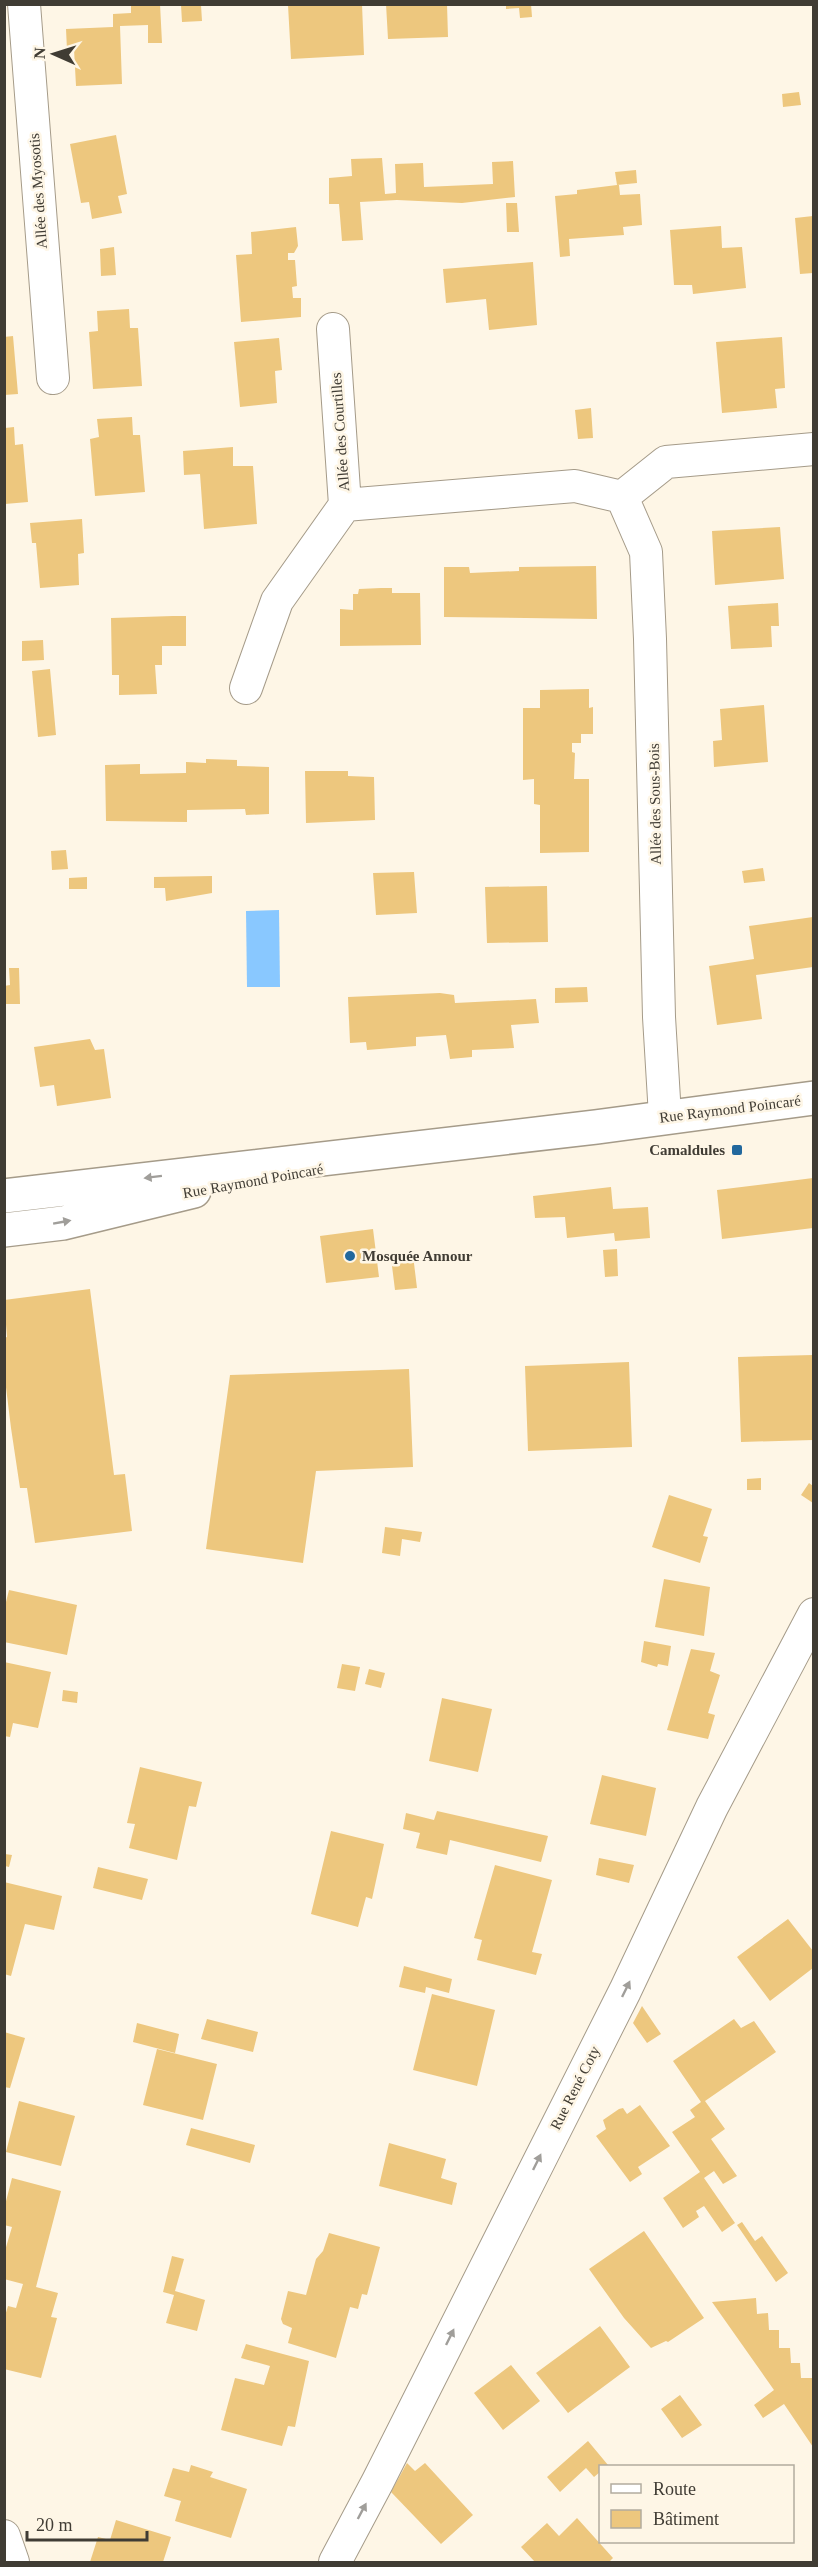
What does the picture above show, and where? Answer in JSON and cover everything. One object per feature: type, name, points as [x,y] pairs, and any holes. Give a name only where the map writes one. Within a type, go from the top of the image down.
[{"type":"main road","name":"Rue Raymond Poincaré","points":[[4,1196],[813,1098]]},
{"type":"main road","name":"Rue Raymond Poincaré","points":[[4,1230],[63,1223],[190,1191],[503,1137]]},
{"type":"street","name":"Allée des Myosotis","points":[[24,4],[53,378]]},
{"type":"street","name":"Allée des Courtilles","points":[[246,688],[277,601],[345,505],[333,329]]},
{"type":"street","points":[[345,505],[575,486],[622,497],[666,462],[813,449]]},
{"type":"street","name":"Allée des Sous-Bois","points":[[622,497],[646,552],[651,639],[659,1017],[666,1116]]},
{"type":"street","name":"Rue René Coty","points":[[335,2562],[625,1991],[712,1807],[813,1614]]},
{"type":"street","points":[[4,2536],[13,2562]]},
{"type":"water","points":[[279,910],[280,987],[247,987],[246,911]]},
{"type":"building","points":[[160,4],[162,43],[148,43],[148,25],[120,26],[122,84],[76,86],[74,49],[67,50],[66,29],[113,27],[113,14],[131,13],[131,5]]},
{"type":"building","points":[[362,4],[364,55],[291,59],[288,5]]},
{"type":"building","points":[[386,4],[447,4],[448,37],[388,39]]},
{"type":"building","points":[[506,4],[531,4],[532,17],[520,18],[519,8],[506,9]]},
{"type":"building","points":[[181,5],[201,5],[202,21],[182,22]]},
{"type":"building","points":[[799,92],[801,105],[783,107],[782,94]]},
{"type":"building","points":[[116,135],[127,194],[118,196],[122,213],[92,219],[89,202],[81,203],[70,144]]},
{"type":"building","points":[[382,158],[385,194],[396,193],[395,164],[423,163],[424,187],[493,184],[492,162],[513,161],[515,197],[462,203],[397,200],[360,202],[363,240],[342,241],[339,204],[329,204],[329,178],[352,176],[351,159]]},
{"type":"building","points":[[636,170],[637,183],[617,185],[615,172]]},
{"type":"building","points":[[619,185],[620,195],[640,194],[642,225],[623,227],[624,235],[569,239],[570,256],[560,257],[555,196],[577,194],[577,190]]},
{"type":"building","points":[[506,203],[517,203],[519,232],[507,232]]},
{"type":"building","points":[[813,216],[813,273],[800,274],[795,218]]},
{"type":"building","points":[[721,226],[722,248],[742,247],[746,288],[693,294],[692,285],[674,285],[670,230]]},
{"type":"building","points":[[296,227],[298,246],[294,253],[288,253],[288,260],[295,260],[297,286],[292,287],[293,298],[301,298],[301,317],[241,322],[236,255],[252,254],[251,232]]},
{"type":"building","points":[[114,247],[116,275],[101,276],[100,249]]},
{"type":"building","points":[[533,262],[537,325],[489,330],[486,299],[446,303],[443,269]]},
{"type":"building","points":[[129,309],[130,328],[138,328],[142,386],[93,389],[89,332],[98,331],[97,311]]},
{"type":"building","points":[[13,336],[18,394],[4,395],[4,337]]},
{"type":"building","points":[[782,337],[785,388],[775,389],[777,408],[722,413],[716,342]]},
{"type":"building","points":[[279,338],[282,370],[275,371],[277,403],[240,407],[234,342]]},
{"type":"building","points":[[591,408],[593,438],[578,439],[575,410]]},
{"type":"building","points":[[132,417],[133,435],[140,435],[145,492],[95,496],[90,439],[99,437],[97,419]]},
{"type":"building","points":[[14,427],[15,445],[23,444],[28,502],[5,504],[5,428]]},
{"type":"building","points":[[233,447],[233,466],[253,466],[257,524],[204,529],[200,474],[184,475],[183,451]]},
{"type":"building","points":[[82,519],[84,553],[78,554],[79,585],[40,588],[36,543],[32,543],[30,523]]},
{"type":"building","points":[[780,527],[784,579],[715,585],[712,531]]},
{"type":"building","points":[[596,566],[597,619],[444,617],[444,567],[469,567],[470,573],[519,571],[519,567]]},
{"type":"building","points":[[392,588],[392,593],[420,593],[421,645],[340,646],[340,609],[353,610],[353,594],[358,594],[359,589]]},
{"type":"building","points":[[778,603],[779,626],[771,626],[772,647],[731,649],[728,606]]},
{"type":"building","points":[[186,616],[186,646],[162,646],[162,665],[155,665],[157,694],[119,695],[119,675],[112,675],[111,618]]},
{"type":"building","points":[[43,640],[44,660],[22,661],[22,641]]},
{"type":"building","points":[[50,669],[56,735],[38,737],[32,671]]},
{"type":"building","points":[[589,689],[589,708],[593,707],[593,734],[581,734],[581,743],[572,743],[572,752],[575,753],[574,779],[589,779],[589,852],[540,853],[540,805],[534,804],[534,779],[523,780],[523,708],[540,708],[540,690]]},
{"type":"building","points":[[764,705],[768,762],[714,767],[713,741],[722,740],[720,709]]},
{"type":"building","points":[[206,759],[237,760],[237,766],[269,767],[269,814],[246,815],[245,809],[187,810],[187,822],[106,821],[105,765],[140,764],[140,774],[186,773],[186,762],[206,763]]},
{"type":"building","points":[[305,771],[348,771],[348,776],[374,777],[375,820],[306,823]]},
{"type":"building","points":[[66,850],[68,869],[52,870],[51,851]]},
{"type":"building","points":[[763,868],[765,881],[744,883],[742,871]]},
{"type":"building","points":[[414,872],[417,913],[376,915],[373,873]]},
{"type":"building","points":[[212,876],[212,893],[166,901],[165,888],[154,888],[154,877]]},
{"type":"building","points":[[87,877],[87,889],[69,889],[69,878]]},
{"type":"building","points":[[547,886],[548,942],[487,943],[485,887]]},
{"type":"building","points":[[813,917],[813,967],[756,975],[762,1019],[717,1025],[709,966],[754,959],[749,926]]},
{"type":"building","points":[[9,968],[19,968],[20,1004],[4,1004],[4,986],[10,985]]},
{"type":"building","points":[[587,987],[588,1002],[555,1003],[555,988]]},
{"type":"building","points":[[440,993],[454,995],[455,1003],[536,999],[539,1023],[511,1025],[514,1048],[472,1050],[472,1057],[450,1059],[446,1035],[416,1037],[416,1046],[367,1050],[366,1042],[350,1043],[348,997]]},
{"type":"building","points":[[90,1039],[95,1050],[104,1049],[111,1098],[57,1106],[54,1085],[40,1087],[34,1047]]},
{"type":"building","points":[[813,1178],[813,1228],[722,1239],[717,1190]]},
{"type":"building","points":[[611,1187],[613,1209],[648,1207],[650,1238],[615,1241],[614,1233],[567,1238],[565,1217],[535,1218],[533,1196]]},
{"type":"building","name":"Mosquée Annour","points":[[373,1229],[379,1277],[326,1283],[320,1236]]},
{"type":"building","points":[[617,1249],[618,1276],[605,1277],[603,1250]]},
{"type":"building","points":[[413,1255],[417,1288],[395,1290],[391,1258]]},
{"type":"building","points":[[90,1289],[114,1475],[125,1474],[132,1531],[35,1543],[27,1488],[20,1488],[11,1428],[4,1371],[4,1338],[7,1337],[4,1300]]},
{"type":"building","points":[[813,1355],[813,1440],[741,1442],[738,1357]]},
{"type":"building","points":[[629,1362],[632,1447],[528,1451],[525,1366]]},
{"type":"building","points":[[409,1369],[413,1467],[316,1471],[303,1563],[206,1549],[230,1375]]},
{"type":"building","points":[[761,1478],[761,1490],[747,1490],[747,1479]]},
{"type":"building","points":[[809,1483],[813,1486],[813,1503],[801,1495]]},
{"type":"building","points":[[669,1495],[712,1509],[703,1536],[708,1537],[700,1563],[652,1547]]},
{"type":"building","points":[[385,1527],[422,1532],[420,1542],[402,1539],[400,1556],[382,1553]]},
{"type":"building","points":[[664,1579],[710,1587],[704,1636],[655,1627]]},
{"type":"building","points":[[9,1590],[77,1605],[67,1655],[4,1642],[4,1610]]},
{"type":"building","points":[[644,1641],[671,1646],[668,1666],[658,1664],[657,1667],[641,1662]]},
{"type":"building","points":[[691,1649],[715,1653],[710,1671],[720,1675],[708,1713],[715,1715],[708,1739],[667,1730]]},
{"type":"building","points":[[4,1662],[51,1672],[38,1728],[13,1723],[10,1737],[4,1736]]},
{"type":"building","points":[[342,1664],[360,1667],[355,1691],[337,1688]]},
{"type":"building","points":[[369,1669],[385,1673],[381,1688],[365,1684]]},
{"type":"building","points":[[63,1690],[78,1692],[77,1703],[62,1701]]},
{"type":"building","points":[[442,1698],[492,1709],[478,1772],[429,1761]]},
{"type":"building","points":[[140,1767],[202,1782],[196,1807],[189,1806],[177,1860],[129,1848],[135,1824],[127,1823]]},
{"type":"building","points":[[602,1775],[656,1788],[646,1836],[590,1824]]},
{"type":"building","points":[[437,1811],[548,1836],[541,1862],[450,1840],[447,1855],[416,1848],[420,1833],[403,1829],[406,1813],[434,1820]]},
{"type":"building","points":[[331,1831],[384,1844],[372,1899],[366,1897],[358,1927],[311,1914]]},
{"type":"building","points":[[5,1854],[12,1855],[9,1867],[5,1866]]},
{"type":"building","points":[[599,1858],[634,1865],[629,1883],[596,1875]]},
{"type":"building","points":[[495,1865],[552,1880],[532,1952],[542,1954],[536,1975],[477,1960],[482,1940],[474,1938]]},
{"type":"building","points":[[98,1867],[148,1879],[142,1900],[93,1888]]},
{"type":"building","points":[[4,1882],[62,1896],[54,1930],[25,1924],[11,1976],[4,1974]]},
{"type":"building","points":[[788,1919],[813,1951],[813,1968],[770,2001],[737,1957]]},
{"type":"building","points":[[404,1966],[452,1979],[449,1993],[426,1987],[425,1993],[399,1987]]},
{"type":"building","points":[[432,1994],[495,2010],[477,2086],[413,2070]]},
{"type":"building","points":[[642,2006],[661,2034],[647,2043],[633,2023]]},
{"type":"building","points":[[207,2019],[258,2032],[253,2052],[201,2039]]},
{"type":"building","points":[[734,2019],[741,2028],[754,2021],[776,2052],[705,2101],[725,2129],[711,2139],[737,2176],[723,2184],[714,2171],[704,2178],[735,2223],[722,2232],[704,2206],[696,2211],[699,2217],[683,2228],[663,2198],[700,2172],[672,2132],[695,2117],[690,2110],[701,2102],[673,2061]]},
{"type":"building","points":[[137,2023],[179,2034],[175,2053],[133,2042]]},
{"type":"building","points":[[4,2032],[25,2038],[10,2088],[4,2087]]},
{"type":"building","points":[[157,2049],[217,2064],[203,2120],[143,2105]]},
{"type":"building","points":[[19,2101],[75,2116],[61,2166],[6,2152]]},
{"type":"building","points":[[640,2105],[670,2146],[638,2167],[642,2174],[630,2182],[596,2136],[606,2129],[603,2120],[619,2109],[623,2108],[627,2114]]},
{"type":"building","points":[[191,2128],[255,2145],[250,2163],[186,2145]]},
{"type":"building","points":[[389,2143],[446,2159],[441,2178],[457,2183],[452,2205],[379,2186]]},
{"type":"building","points":[[12,2178],[61,2191],[36,2287],[58,2293],[51,2317],[57,2318],[41,2378],[4,2369],[4,2319],[8,2306],[16,2308],[23,2284],[4,2279],[4,2254],[12,2227],[4,2225],[4,2209]]},
{"type":"building","points":[[742,2222],[755,2241],[762,2236],[788,2273],[776,2282],[737,2225]]},
{"type":"building","points":[[644,2231],[704,2318],[668,2342],[651,2348],[624,2318],[589,2269]]},
{"type":"building","points":[[329,2233],[380,2247],[367,2295],[362,2294],[358,2309],[350,2307],[336,2358],[288,2343],[292,2328],[283,2324],[281,2319],[288,2291],[306,2295],[316,2259],[323,2251]]},
{"type":"building","points":[[172,2256],[184,2259],[175,2291],[205,2300],[197,2331],[166,2323],[174,2295],[163,2292]]},
{"type":"building","points":[[756,2298],[757,2314],[768,2313],[769,2330],[779,2330],[779,2348],[790,2348],[791,2363],[800,2363],[801,2378],[812,2378],[813,2447],[784,2404],[763,2418],[754,2405],[774,2390],[712,2302]]},
{"type":"building","points":[[600,2326],[630,2367],[568,2413],[536,2373]]},
{"type":"building","points":[[246,2344],[309,2361],[295,2427],[288,2426],[282,2446],[221,2430],[235,2378],[264,2385],[270,2366],[241,2358]]},
{"type":"building","points":[[511,2365],[540,2401],[503,2430],[474,2393]]},
{"type":"building","points":[[680,2395],[702,2425],[682,2438],[661,2409]]},
{"type":"building","points":[[588,2441],[608,2465],[599,2465],[599,2473],[594,2477],[586,2468],[560,2492],[547,2477]]},
{"type":"building","points":[[407,2463],[415,2471],[425,2463],[473,2515],[441,2544],[391,2492]]},
{"type":"building","points":[[191,2465],[213,2472],[210,2477],[247,2489],[231,2538],[175,2521],[181,2501],[164,2496],[173,2468],[189,2472]]},
{"type":"building","points":[[577,2518],[613,2558],[609,2562],[535,2562],[521,2547],[547,2523],[559,2536]]},
{"type":"building","points":[[116,2520],[171,2537],[163,2562],[90,2562],[98,2537],[110,2540]]},
{"type":"place","name":"Camaldules","points":[[737,1150]]},
{"type":"place","name":"Mosquée Annour","points":[[350,1256]]}]
